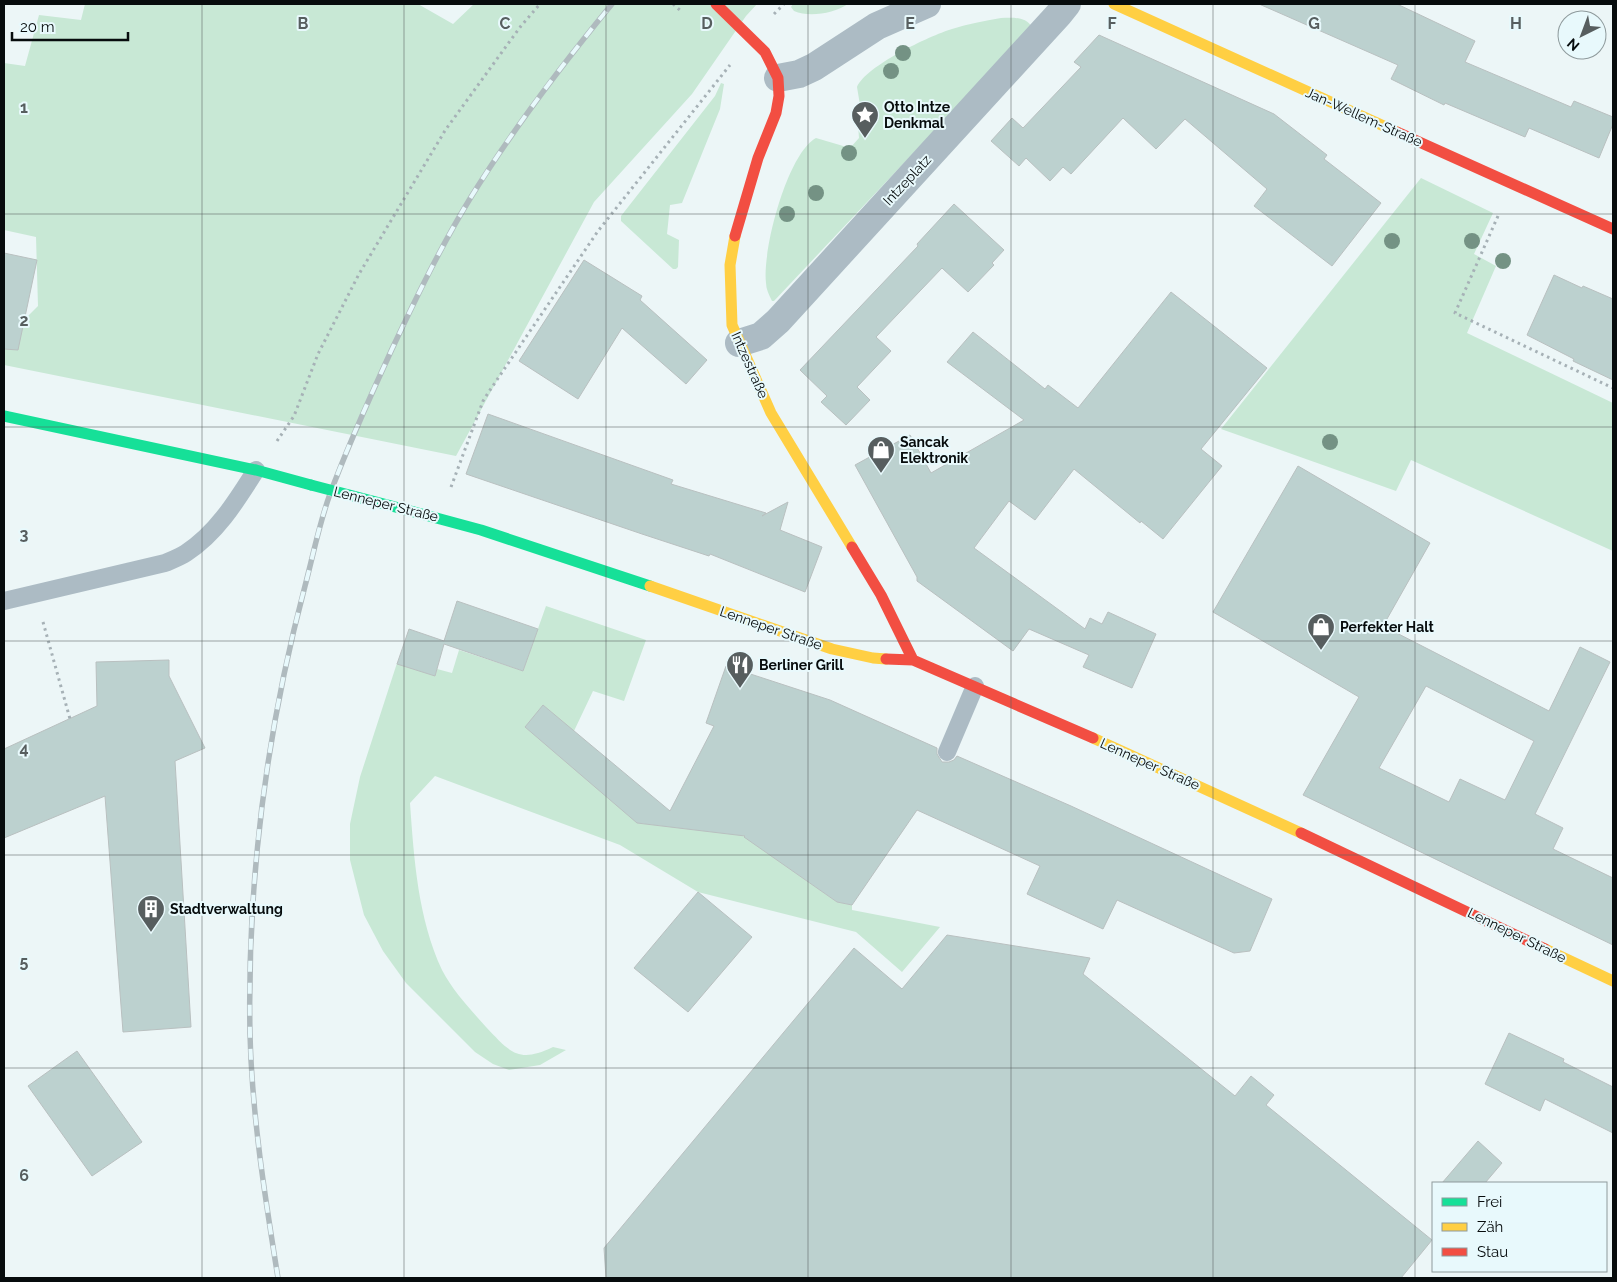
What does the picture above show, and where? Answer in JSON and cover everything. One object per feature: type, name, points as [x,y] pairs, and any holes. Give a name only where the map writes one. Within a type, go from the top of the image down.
[{"type":"main road","name":"Jan-Wellem-Straße","points":[[1114,4],[1613,230]]},
{"type":"main road","name":"Intzestraße","points":[[717,5],[765,52],[778,78],[780,96],[776,113],[758,158],[736,227],[730,266],[732,325],[771,413],[881,595],[913,660]]},
{"type":"main road","name":"Lenneper Straße","points":[[4,416],[256,470],[403,509],[538,548],[832,649],[873,658],[913,660],[1342,851],[1613,981]]},
{"type":"street","points":[[778,78],[799,74],[814,67],[877,26],[927,4]]},
{"type":"street","name":"Intzeplatz","points":[[739,343],[761,336],[778,321],[1067,4]]},
{"type":"lane","points":[[4,601],[165,563],[180,556],[211,533],[234,504],[256,470]]},
{"type":"lane","points":[[947,752],[975,686]]},
{"type":"path","points":[[256,470],[294,416],[318,354],[358,274],[446,129],[521,26],[540,4]]},
{"type":"path","points":[[461,461],[483,401],[504,369],[598,232],[731,63]]},
{"type":"path","points":[[1513,184],[1455,313],[1613,388]]},
{"type":"path","points":[[44,623],[70,718]]},
{"type":"green space","points":[[85,4],[418,4],[453,24],[474,4],[757,4],[746,16],[692,94],[594,202],[456,456],[4,365],[4,340],[38,306],[36,237],[4,230],[4,63],[25,66],[39,15],[81,20]]},
{"type":"green space","points":[[793,4],[848,4],[822,14],[807,14],[794,11],[791,7]]},
{"type":"green space","points":[[1001,18],[1022,19],[1032,27],[772,301],[767,288],[766,268],[772,227],[786,182],[805,148],[816,138],[850,148],[859,138],[858,125],[869,113],[860,105],[857,87],[872,70],[885,61],[914,45],[942,33]]},
{"type":"green space","points":[[721,83],[724,84],[720,109],[682,203],[670,205],[667,234],[679,240],[678,267],[673,269],[621,221],[621,216],[715,96]]},
{"type":"green space","points":[[1421,178],[1493,213],[1474,254],[1496,266],[1467,333],[1613,403],[1613,551],[1411,460],[1396,491],[1221,429]]},
{"type":"green space","points":[[546,606],[646,640],[624,701],[593,691],[574,731],[637,823],[742,835],[837,902],[852,905],[852,910],[940,927],[902,972],[856,932],[698,892],[620,845],[435,776],[410,803],[413,846],[422,909],[427,930],[442,970],[468,1007],[494,1036],[515,1053],[531,1055],[553,1047],[566,1050],[540,1065],[509,1070],[493,1064],[475,1052],[406,983],[383,951],[364,915],[350,860],[350,824],[360,777],[397,663],[435,676],[437,669],[452,673],[459,650],[523,671]]},
{"type":"building","points":[[1259,4],[1397,4],[1475,41],[1465,62],[1571,107],[1574,101],[1613,117],[1613,124],[1599,158],[1529,128],[1525,137],[1445,103],[1444,105],[1391,79],[1398,65]]},
{"type":"building","points":[[1099,35],[1274,114],[1327,155],[1324,159],[1381,203],[1332,266],[1254,206],[1267,189],[1185,119],[1156,149],[1123,118],[1071,174],[1063,167],[1050,181],[1026,158],[1019,166],[991,141],[1012,118],[1023,128],[1081,67],[1074,62]]},
{"type":"building","points":[[954,204],[1004,250],[992,263],[994,265],[968,292],[942,268],[876,337],[891,351],[857,387],[870,400],[846,425],[821,402],[827,396],[800,370],[918,246],[917,244]]},
{"type":"building","points":[[4,253],[37,260],[18,350],[4,349]]},
{"type":"building","points":[[584,260],[642,296],[640,300],[707,360],[686,384],[622,328],[578,399],[519,361]]},
{"type":"building","points":[[1554,275],[1613,299],[1613,380],[1573,361],[1574,359],[1527,335]]},
{"type":"building","points":[[1171,292],[1267,368],[1201,449],[1222,466],[1163,539],[1141,521],[1140,523],[1074,469],[1035,520],[1009,501],[974,548],[1085,629],[1090,618],[1102,624],[1108,612],[1156,634],[1132,688],[1083,667],[1089,655],[1029,629],[1013,651],[917,581],[917,577],[855,465],[910,435],[931,473],[1024,420],[947,362],[973,332],[1045,389],[1048,385],[1078,408]]},
{"type":"building","points":[[488,414],[673,480],[671,484],[766,513],[762,516],[788,502],[780,530],[822,547],[805,592],[710,554],[709,556],[466,474]]},
{"type":"building","points":[[1298,466],[1430,543],[1383,626],[1549,711],[1580,647],[1610,662],[1535,814],[1563,828],[1553,849],[1613,878],[1613,945],[1303,795],[1359,697],[1213,612]],"holes":[[[1426,686],[1534,741],[1505,800],[1460,779],[1449,802],[1379,768]]]},
{"type":"building","points":[[457,601],[538,629],[523,671],[444,644],[435,676],[397,664],[409,629],[444,641]]},
{"type":"building","name":"Stadtverwaltung","points":[[169,660],[169,676],[205,748],[175,761],[191,1027],[123,1032],[105,796],[4,838],[4,749],[97,706],[96,662]]},
{"type":"building","points":[[726,666],[830,700],[937,748],[937,754],[942,762],[954,760],[957,756],[1071,806],[1272,899],[1250,951],[1234,953],[1117,900],[1103,929],[1027,894],[1040,866],[917,810],[852,905],[837,902],[745,836],[637,823],[525,727],[543,705],[670,811],[714,726],[706,723]]},
{"type":"building","points":[[698,892],[752,937],[688,1012],[634,968]]},
{"type":"building","points":[[947,935],[1090,958],[1083,974],[1235,1096],[1251,1076],[1274,1095],[1266,1105],[1432,1240],[1401,1278],[606,1278],[604,1248],[854,948],[902,989]]},
{"type":"building","points":[[1509,1033],[1564,1059],[1563,1062],[1613,1087],[1613,1133],[1545,1099],[1540,1111],[1485,1084]]},
{"type":"building","points":[[77,1051],[142,1142],[92,1176],[28,1086]]},
{"type":"building","points":[[1478,1141],[1502,1163],[1486,1182],[1443,1182]]},
{"type":"railway","points":[[278,1278],[264,1187],[253,1095],[250,1034],[252,921],[256,864],[270,752],[291,641],[319,528],[337,476],[367,403],[449,234],[487,172],[521,122],[556,74],[612,4]]},
{"type":"traffic: fast","points":[[4,416],[256,470],[311,485]]},
{"type":"traffic: fast","points":[[311,485],[403,509]]},
{"type":"traffic: fast","points":[[403,509],[481,530],[650,586]]},
{"type":"traffic: slow","points":[[1114,4],[1397,132]]},
{"type":"traffic: slow","points":[[735,236],[730,265],[732,325],[771,413],[852,547]]},
{"type":"traffic: slow","points":[[650,586],[832,649],[886,659]]},
{"type":"traffic: slow","points":[[1093,738],[1301,833]]},
{"type":"traffic: slow","points":[[1545,949],[1613,981]]},
{"type":"traffic: jam","points":[[716,4],[765,52],[778,78],[779,96],[776,113],[758,158],[735,236]]},
{"type":"traffic: jam","points":[[1397,132],[1613,229]]},
{"type":"traffic: jam","points":[[852,547],[881,595],[913,660]]},
{"type":"traffic: jam","points":[[886,659],[913,660],[1093,738]]},
{"type":"traffic: jam","points":[[1301,833],[1545,949]]},
{"type":"place","name":"Otto Intze Denkmal","points":[[865,139]]},
{"type":"place","name":"Sancak Elektronik","points":[[881,474]]},
{"type":"place","name":"Perfekter Halt","points":[[1321,651]]},
{"type":"place","name":"Berliner Grill","points":[[740,689]]},
{"type":"place","name":"Stadtverwaltung","points":[[151,933]]}]
